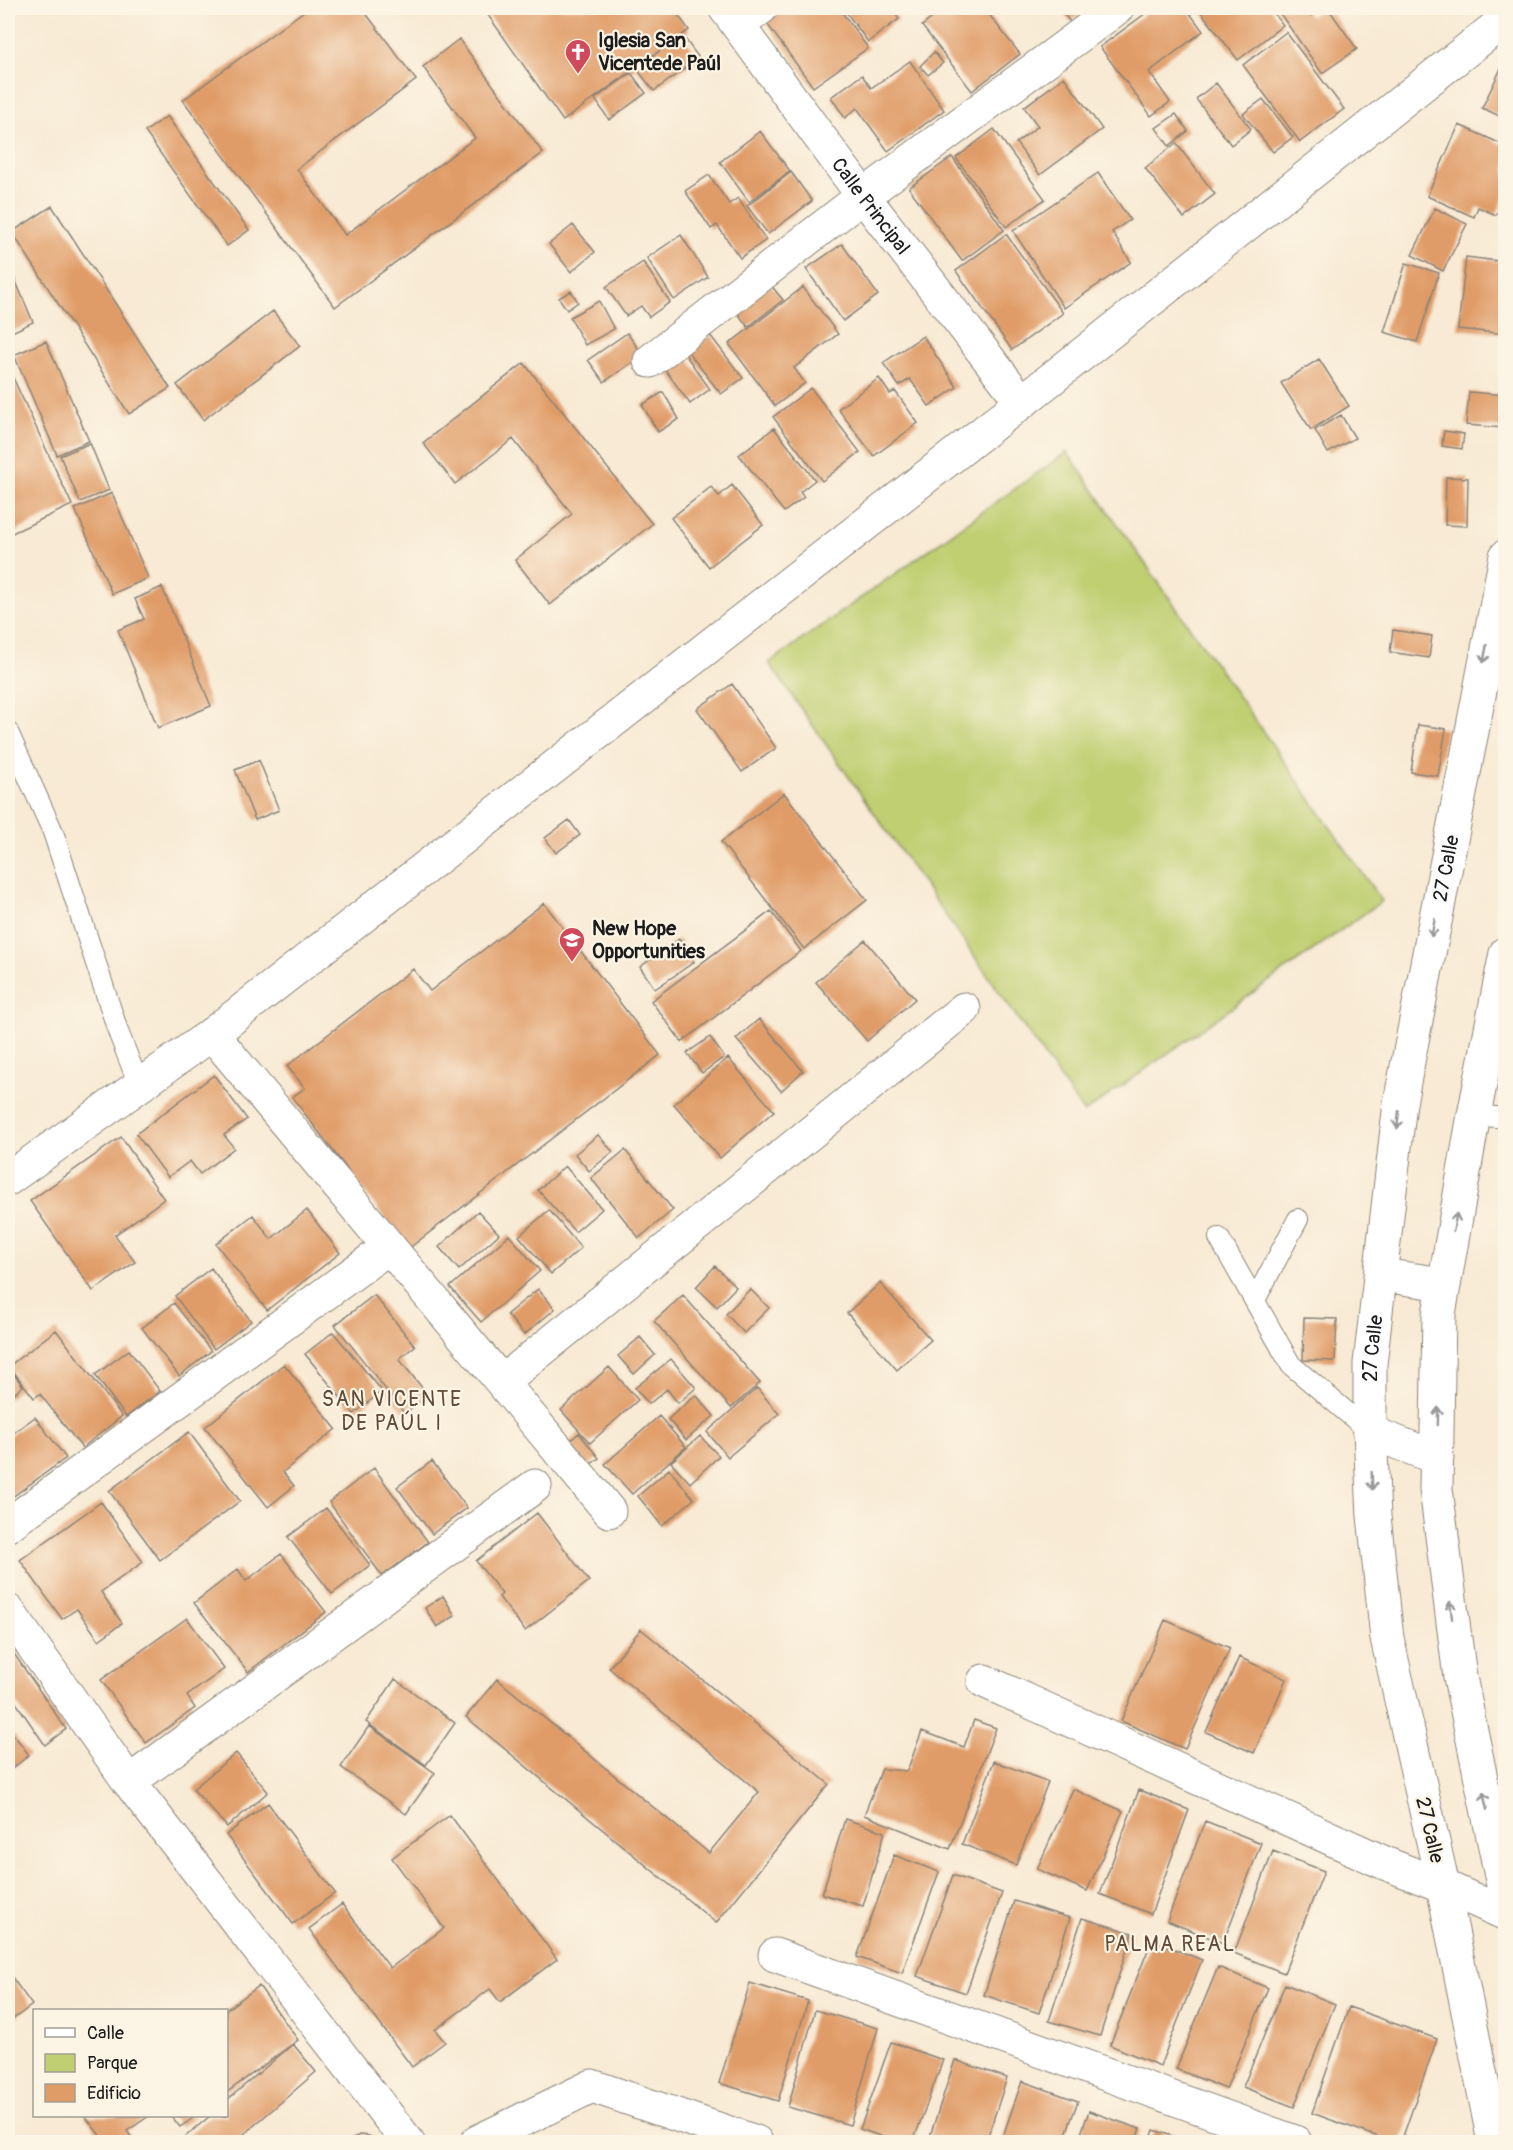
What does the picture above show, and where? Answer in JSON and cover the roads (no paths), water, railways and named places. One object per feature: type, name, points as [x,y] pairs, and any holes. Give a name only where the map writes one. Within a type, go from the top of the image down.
[{"type":"street","points":[[651,361],[863,196],[1117,8]]},
{"type":"street","name":"Calle Principal","points":[[741,13],[863,196],[1022,402]]},
{"type":"street","points":[[8,1179],[212,1034],[1022,402],[1506,19]]},
{"type":"street","name":"27 Calle","points":[[1494,2142],[1443,1886],[1387,1638],[1374,1516],[1370,1364],[1400,1103],[1506,556]]},
{"type":"street","points":[[1506,952],[1490,1116],[1444,1284],[1439,1314],[1436,1489],[1460,1677],[1506,1900]]},
{"type":"street","points":[[502,1382],[964,1009]]},
{"type":"street","points":[[212,1034],[609,1511]]},
{"type":"street","points":[[8,1525],[389,1247]]},
{"type":"street","points":[[1381,1275],[1444,1284]]},
{"type":"street","points":[[1370,1432],[1437,1458]]},
{"type":"street","points":[[129,1782],[535,1486]]},
{"type":"street","points":[[8,1611],[129,1782],[408,2142]]},
{"type":"street","points":[[984,1681],[1387,1864],[1506,1914]]},
{"type":"street","points":[[775,1955],[1295,2142]]},
{"type":"street","points":[[477,2142],[592,2086],[756,2142]]},
{"type":"lane","points":[[8,732],[53,832],[119,1034],[139,1085]]},
{"type":"lane","points":[[1255,1300],[1298,1219]]},
{"type":"lane","points":[[1219,1238],[1291,1365],[1370,1432]]},
{"type":"place","name":"Iglesia San Vicentede Paúl","points":[[578,75]]},
{"type":"place","name":"New Hope Opportunities","points":[[572,963]]},
{"type":"district","name":"SAN VICENTE DE PAÚL I","points":[[392,1411]]},
{"type":"district","name":"PALMA REAL","points":[[1170,1944]]}]
